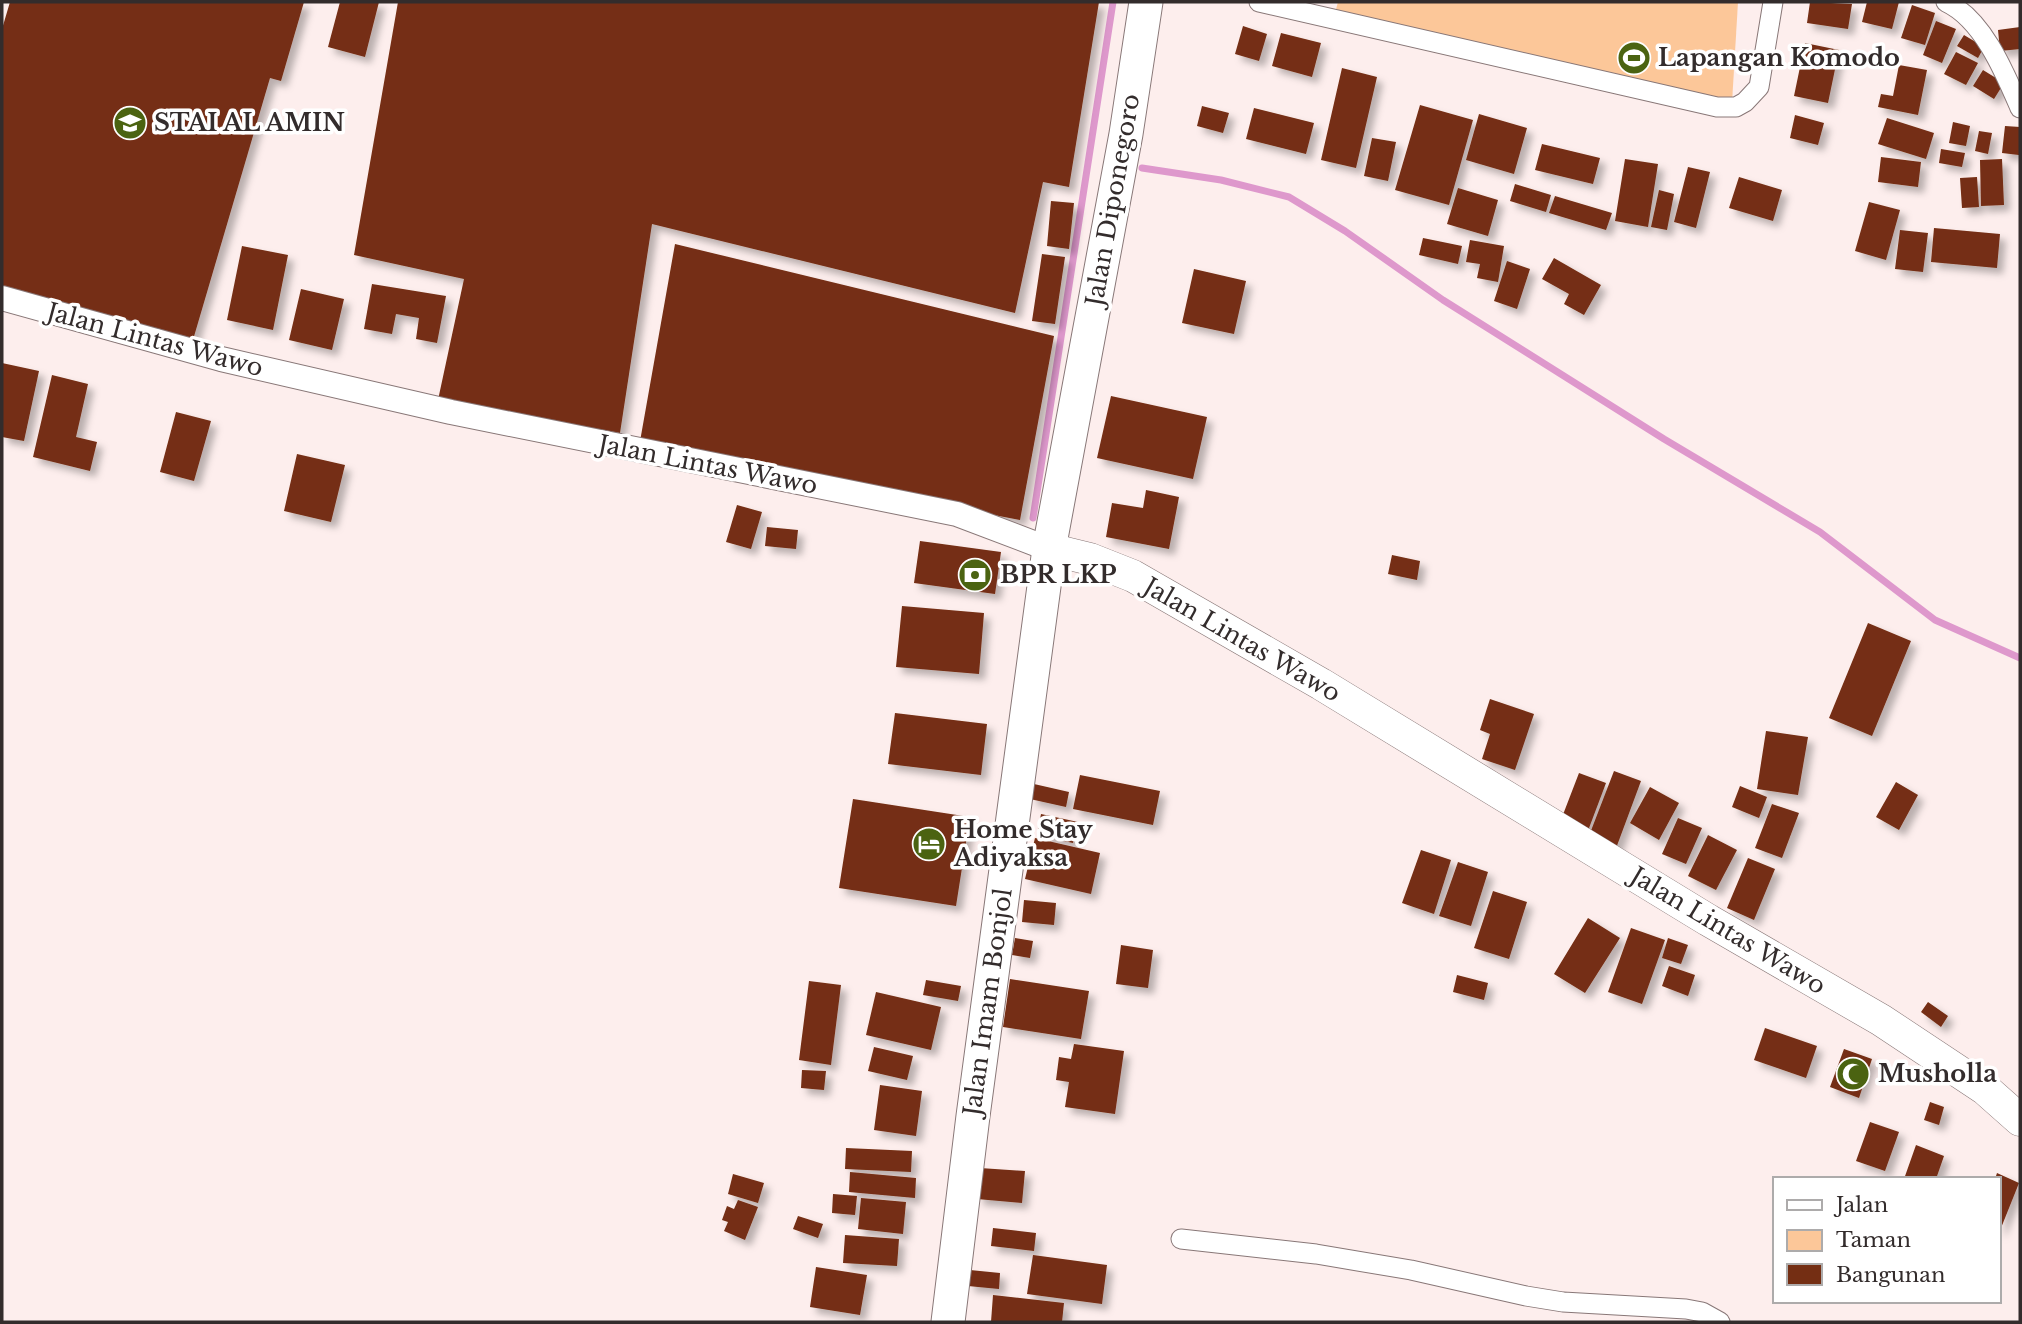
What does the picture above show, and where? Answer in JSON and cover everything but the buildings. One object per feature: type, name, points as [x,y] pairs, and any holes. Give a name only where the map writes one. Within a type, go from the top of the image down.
[{"type":"highway","name":"Jalan Diponegoro","points":[[1049,549],[1126,134],[1146,2]]},
{"type":"highway","name":"Jalan Imam Bonjol","points":[[948,1322],[1049,549]]},
{"type":"main road","name":"Jalan Lintas Wawo","points":[[1049,549],[1090,559],[1133,576],[1321,684],[1708,920],[1881,1020],[1985,1089],[2020,1120]]},
{"type":"street","points":[[1259,2],[1717,107],[1736,107],[1745,102],[1759,87],[1773,2]]},
{"type":"street","points":[[1947,2],[1954,5],[1985,37],[2020,108]]},
{"type":"street","name":"Jalan Lintas Wawo","points":[[2,298],[221,359],[438,409],[862,496],[935,508],[976,520],[1049,549]]},
{"type":"street","points":[[1181,1239],[1316,1254],[1411,1270],[1563,1302],[1686,1309],[1702,1312],[1720,1322]]},
{"type":"green space","name":"Lapangan Komodo","points":[[1338,2],[1738,2],[1732,103],[1335,13]]},
{"type":"waterway","points":[[1033,518],[1113,2]]},
{"type":"waterway","points":[[1142,168],[1221,180],[1289,197],[1345,231],[1443,300],[1664,439],[1820,532],[1935,620],[2020,658]]},
{"type":"place","name":"Lapangan Komodo","points":[[1634,58]]},
{"type":"place","name":"STAI AL AMIN","points":[[130,123]]},
{"type":"place","name":"BPR LKP","points":[[975,575]]},
{"type":"place","name":"Home Stay Adiyaksa","points":[[929,844]]},
{"type":"place","name":"Musholla","points":[[1853,1074]]}]
